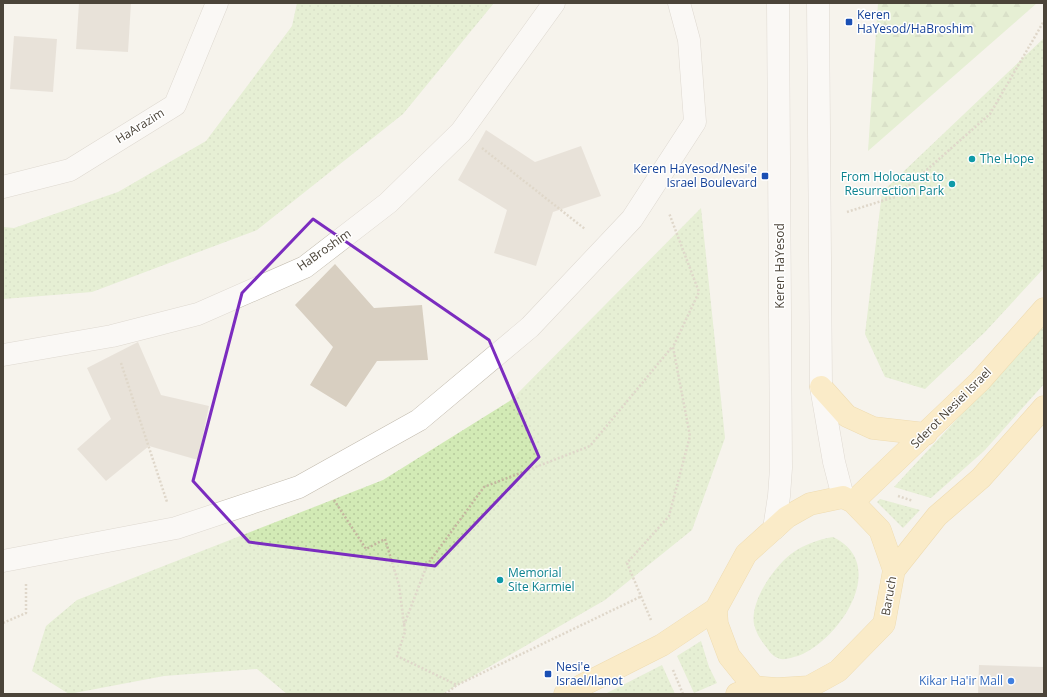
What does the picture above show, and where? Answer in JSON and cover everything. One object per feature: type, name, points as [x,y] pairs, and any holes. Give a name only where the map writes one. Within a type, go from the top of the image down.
[{"type":"main road","name":"Sderot Nesiei Israel","points":[[848,500],[926,434],[980,381],[1044,309]]},
{"type":"main road","points":[[821,387],[847,416],[873,428],[926,434]]},
{"type":"main road","points":[[894,570],[937,516],[981,478],[1044,407]]},
{"type":"main road","points":[[565,694],[662,645],[716,609],[746,554],[787,517],[810,504],[848,500]]},
{"type":"main road","name":"Baruch","points":[[716,609],[717,624],[729,656],[745,691],[809,687],[838,671],[884,624],[894,570],[880,530],[848,500]]},
{"type":"street","name":"HaArazim","points":[[3,187],[70,170],[175,105],[217,3]]},
{"type":"street","name":"HaBroshim","points":[[3,355],[112,336],[198,314],[305,266],[388,203],[461,132],[554,3]]},
{"type":"street","points":[[3,560],[176,528],[299,487],[419,420],[530,327],[632,219],[695,122],[689,40],[679,3]]},
{"type":"street","name":"Keren HaYesod","points":[[774,529],[779,496],[781,468],[778,3]]},
{"type":"street","points":[[818,3],[821,387],[834,462],[848,500]]},
{"type":"path","points":[[842,213],[896,196],[990,114],[1044,21]]},
{"type":"path","points":[[476,143],[606,246]]},
{"type":"path","points":[[404,625],[427,565],[484,487],[590,446],[673,347],[699,292],[657,182]]},
{"type":"path","points":[[652,622],[627,563],[669,516],[690,436],[673,347]]},
{"type":"path","points":[[120,359],[176,528]]},
{"type":"path","points":[[320,475],[345,519],[366,549],[385,539],[399,585],[405,632],[397,656],[457,685]]},
{"type":"path","points":[[895,495],[915,502]]},
{"type":"path","points":[[3,623],[26,613],[27,556]]},
{"type":"path","points":[[445,694],[457,685],[642,596]]},
{"type":"path","points":[[672,669],[683,694]]},
{"type":"highlighted area","points":[[313,219],[489,340],[539,457],[435,566],[249,542],[193,481],[242,293]]},
{"type":"green space","points":[[297,3],[494,3],[403,114],[257,230],[92,292],[3,299],[3,227],[14,228],[118,192],[206,141],[292,26]]},
{"type":"green space","points":[[878,3],[1037,3],[868,151]]},
{"type":"green space","points":[[1044,38],[1044,268],[985,332],[925,389],[885,377],[865,334],[882,192]]},
{"type":"green space","points":[[701,208],[725,438],[692,530],[605,600],[442,694],[287,694],[257,669],[164,676],[69,694],[32,671],[46,626],[77,600],[383,480],[511,400]]},
{"type":"green space","points":[[1044,325],[1044,384],[984,451],[931,498],[894,487]]},
{"type":"green space","points":[[880,499],[920,510],[903,528],[877,502]]},
{"type":"green space","points":[[833,537],[850,549],[857,565],[858,582],[853,601],[843,618],[829,634],[814,647],[798,656],[785,659],[777,658],[763,643],[757,634],[754,624],[754,615],[759,595],[777,567],[791,554],[811,543]]},
{"type":"green space","points":[[701,641],[709,667],[717,683],[694,693],[677,656]]},
{"type":"green space","points":[[662,665],[675,694],[605,694]]},
{"type":"building","points":[[79,3],[131,3],[128,52],[76,49]]},
{"type":"building","points":[[14,36],[57,39],[53,92],[10,89]]},
{"type":"building","points":[[486,130],[535,162],[581,146],[601,196],[553,212],[536,266],[494,253],[507,210],[458,180]]},
{"type":"building","points":[[335,264],[374,308],[422,305],[428,360],[377,361],[346,407],[310,385],[333,347],[295,305]]},
{"type":"building","points":[[138,342],[161,395],[209,406],[198,460],[149,446],[106,481],[77,449],[111,419],[87,368]]},
{"type":"building","name":"Kikar Ha'ir Mall","points":[[979,665],[1044,667],[1044,694],[978,694]]},
{"type":"place","name":"Keren HaYesod/HaBroshim","points":[[849,22]]},
{"type":"place","name":"The Hope","points":[[972,159]]},
{"type":"place","name":"Keren HaYesod/Nesi'e Israel Boulevard","points":[[765,176]]},
{"type":"place","name":"From Holocaust to Resurrection Park","points":[[952,184]]},
{"type":"place","name":"Memorial Site Karmiel","points":[[500,580]]},
{"type":"place","name":"Nesi'e Israel/Ilanot","points":[[548,674]]},
{"type":"place","name":"Kikar Ha'ir Mall","points":[[1011,681]]}]
